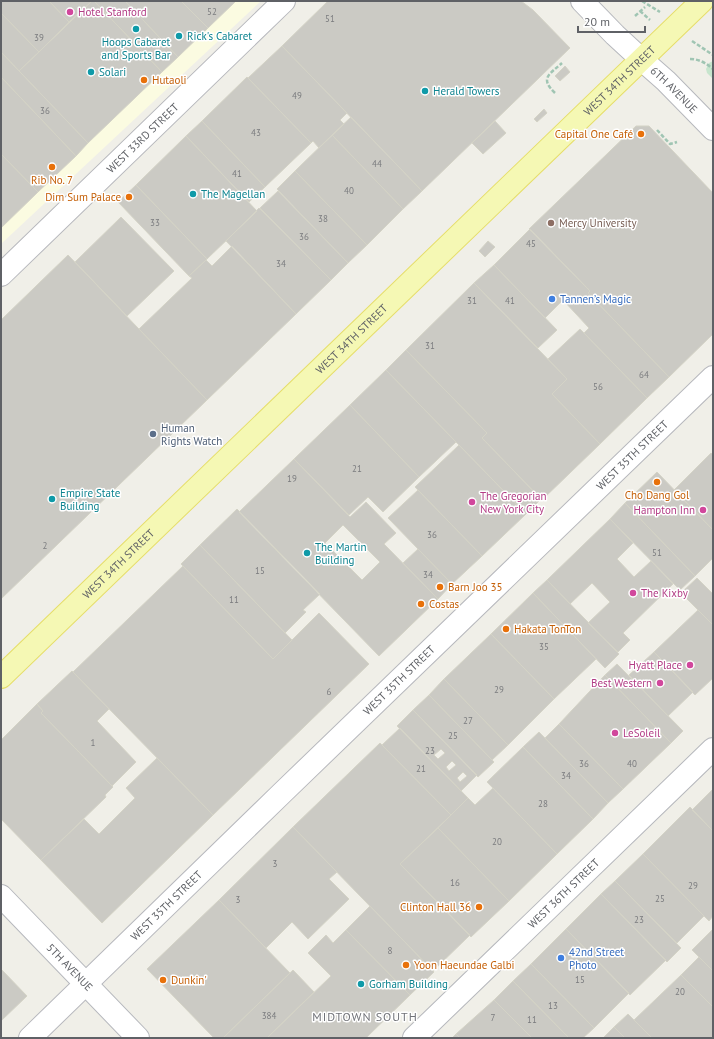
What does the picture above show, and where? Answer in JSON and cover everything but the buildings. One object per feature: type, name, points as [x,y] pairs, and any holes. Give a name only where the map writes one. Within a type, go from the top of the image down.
[{"type":"main road","name":"WEST 34TH STREET","points":[[1,677],[702,1]]},
{"type":"street","name":"WEST 33RD STREET","points":[[1,275],[284,1]]},
{"type":"street","name":"6TH AVENUE","points":[[582,1],[615,35],[666,81],[713,129]]},
{"type":"street","name":"WEST 35TH STREET","points":[[30,1038],[713,376]]},
{"type":"street","name":"WEST 36TH STREET","points":[[414,1038],[713,749]]},
{"type":"street","name":"5TH AVENUE","points":[[1,896],[138,1038]]},
{"type":"path","points":[[642,1],[659,11]]},
{"type":"path","points":[[635,16],[645,7]]},
{"type":"path","points":[[640,11],[650,20]]},
{"type":"path","points":[[692,42],[713,55]]},
{"type":"path","points":[[690,58],[704,62],[713,69]]},
{"type":"path","points":[[555,92],[546,81],[551,72],[562,63]]},
{"type":"path","points":[[657,130],[670,144],[677,142]]},
{"type":"shaded area","points":[[1,1],[261,1],[1,244]]},
{"type":"shaded area","points":[[713,61],[713,79],[707,73],[706,69],[709,63]]},
{"type":"place","name":"Hotel Stanford","points":[[70,12]]},
{"type":"place","name":"Hoops Cabaret and Sports Bar","points":[[136,29]]},
{"type":"place","name":"Rick's Cabaret","points":[[179,36]]},
{"type":"place","name":"Solari","points":[[91,72]]},
{"type":"place","name":"Hutaoli","points":[[144,80]]},
{"type":"place","name":"Herald Towers","points":[[425,91]]},
{"type":"place","name":"Capital One Café","points":[[641,134]]},
{"type":"place","name":"Rib No. 7","points":[[52,167]]},
{"type":"place","name":"The Magellan","points":[[193,194]]},
{"type":"place","name":"Dim Sum Palace","points":[[129,197]]},
{"type":"place","name":"Mercy University","points":[[551,223]]},
{"type":"place","name":"Tannen’s Magic","points":[[552,299]]},
{"type":"place","name":"Human Rights Watch","points":[[153,434]]},
{"type":"place","name":"Cho Dang Gol","points":[[657,482]]},
{"type":"place","name":"Empire State Building","points":[[52,499]]},
{"type":"place","name":"The Gregorian New York City","points":[[472,502]]},
{"type":"place","name":"Hampton Inn","points":[[703,510]]},
{"type":"place","name":"The Martin Building","points":[[307,553]]},
{"type":"place","name":"Barn Joo 35","points":[[440,587]]},
{"type":"place","name":"The Kixby","points":[[633,593]]},
{"type":"place","name":"Costas","points":[[421,604]]},
{"type":"place","name":"Hakata TonTon","points":[[506,629]]},
{"type":"place","name":"Hyatt Place","points":[[690,665]]},
{"type":"place","name":"Best Western","points":[[660,683]]},
{"type":"place","name":"LeSoleil","points":[[615,733]]},
{"type":"place","name":"Clinton Hall 36","points":[[479,907]]},
{"type":"place","name":"42nd Street Photo","points":[[561,958]]},
{"type":"place","name":"Yoon Haeundae Galbi","points":[[406,965]]},
{"type":"place","name":"Dunkin'","points":[[163,980]]},
{"type":"place","name":"Gorham Building","points":[[361,984]]},
{"type":"district","name":"MIDTOWN SOUTH","points":[[365,1016]]}]
